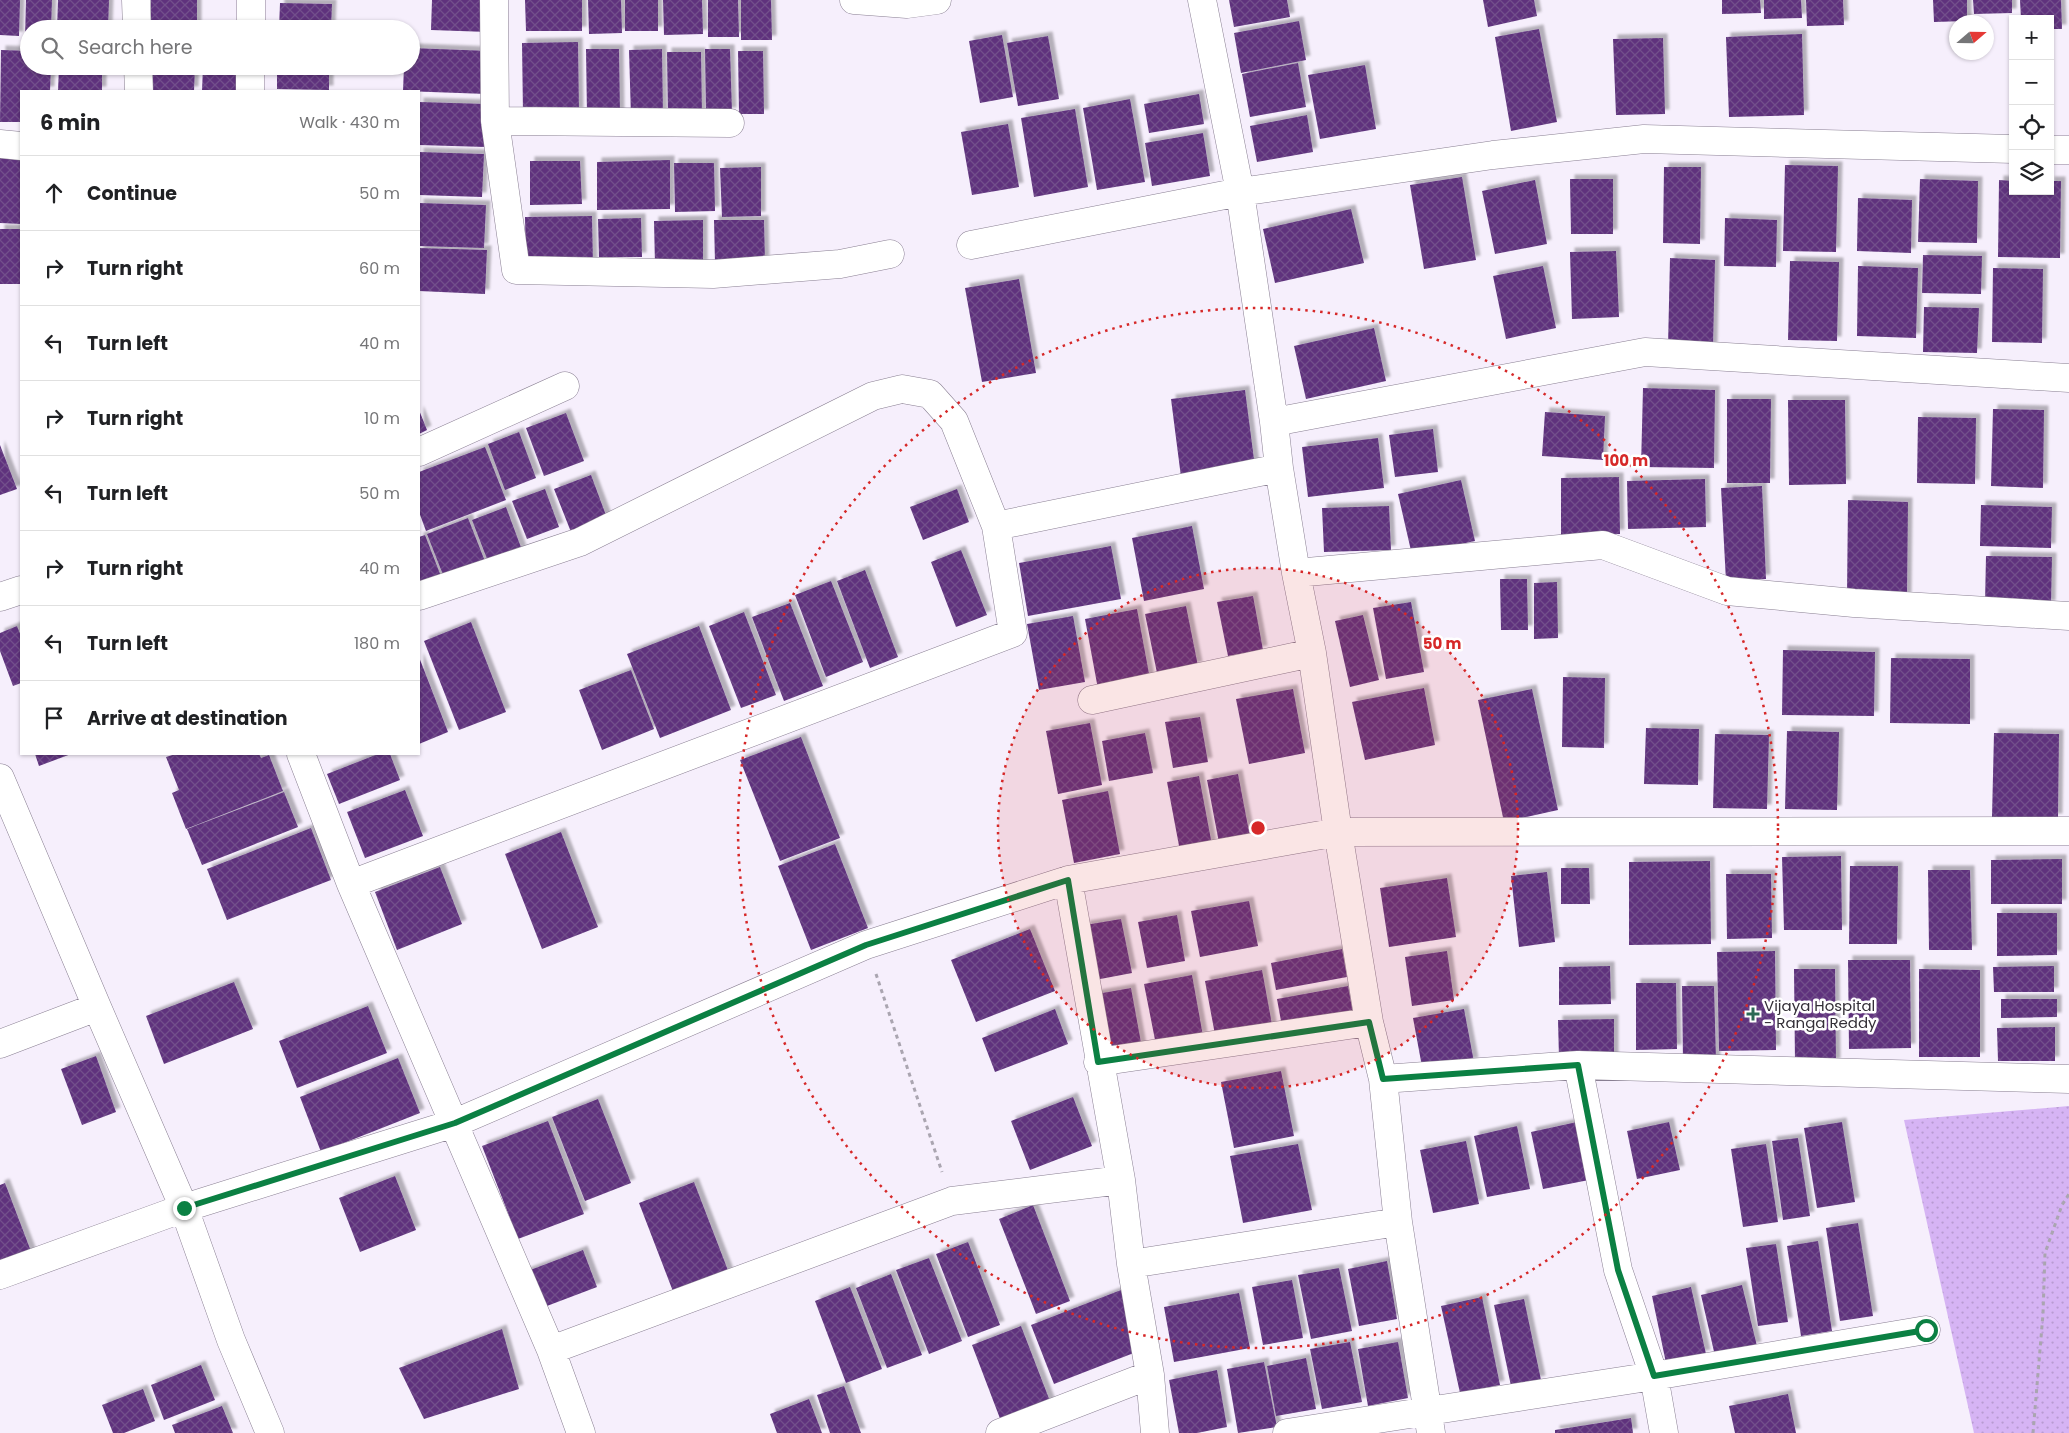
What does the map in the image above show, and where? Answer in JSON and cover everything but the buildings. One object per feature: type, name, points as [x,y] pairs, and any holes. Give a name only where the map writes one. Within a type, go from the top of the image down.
[{"type":"street","points":[[136,0],[137,20]]},
{"type":"street","points":[[251,0],[251,20]]},
{"type":"street","points":[[494,0],[495,121],[516,270],[713,274],[840,264],[890,254]]},
{"type":"street","points":[[854,0],[907,4],[937,0]]},
{"type":"street","points":[[1202,0],[1240,192],[1279,468],[1296,573],[1312,653],[1338,832],[1369,1022],[1383,1079],[1398,1222],[1430,1422]]},
{"type":"street","points":[[138,75],[139,90]]},
{"type":"street","points":[[250,75],[250,90]]},
{"type":"street","points":[[495,121],[730,123]]},
{"type":"street","points":[[971,245],[1240,192],[1493,155],[1644,139],[2009,148]]},
{"type":"street","points":[[0,144],[20,146]]},
{"type":"street","points":[[2054,150],[2069,150]]},
{"type":"street","points":[[1274,422],[1645,352],[2069,378]]},
{"type":"street","points":[[420,452],[565,386]]},
{"type":"street","points":[[351,884],[1013,633],[996,526],[954,421],[930,394],[902,389],[873,396],[580,542],[420,596]]},
{"type":"street","points":[[996,526],[1279,468]]},
{"type":"street","points":[[1296,573],[1603,545],[1727,591],[1854,603],[2069,616]]},
{"type":"street","points":[[0,597],[20,590]]},
{"type":"street","points":[[1092,700],[1312,653]]},
{"type":"street","points":[[301,755],[351,884],[551,1350],[581,1433]]},
{"type":"street","points":[[0,778],[7,814],[97,1007],[184,1208],[231,1340],[270,1433]]},
{"type":"street","points":[[0,1275],[184,1208],[455,1123],[866,945],[1068,880],[1338,832],[2069,831]]},
{"type":"street","points":[[1068,880],[1098,1062],[1120,1180],[1131,1264],[1150,1375],[1155,1433]]},
{"type":"street","points":[[0,1044],[97,1007]]},
{"type":"street","points":[[1098,1062],[1369,1022]]},
{"type":"street","points":[[1383,1079],[1578,1065],[2069,1079]]},
{"type":"street","points":[[1578,1065],[1618,1270],[1654,1376],[1664,1433]]},
{"type":"street","points":[[551,1350],[952,1201],[1120,1180]]},
{"type":"street","points":[[1131,1264],[1398,1222]]},
{"type":"street","points":[[1287,1433],[1430,1422],[1654,1376],[1926,1330]]},
{"type":"street","points":[[1000,1433],[1150,1375]]},
{"type":"path","points":[[866,945],[952,1201]]},
{"type":"path","points":[[2033,1433],[2043,1314],[2045,1253],[2062,1205],[2069,1194]]},
{"type":"shaded area","points":[[2069,1106],[2069,1433],[1974,1433],[1904,1120]]},
{"type":"place","name":"Vijaya Hospital - Ranga Reddy","points":[[1753,1014]]},
{"type":"route","points":[[184,1208],[455,1123],[866,945],[1068,880],[1098,1062],[1369,1022],[1383,1079],[1578,1065],[1618,1270],[1654,1376],[1926,1330]]}]
